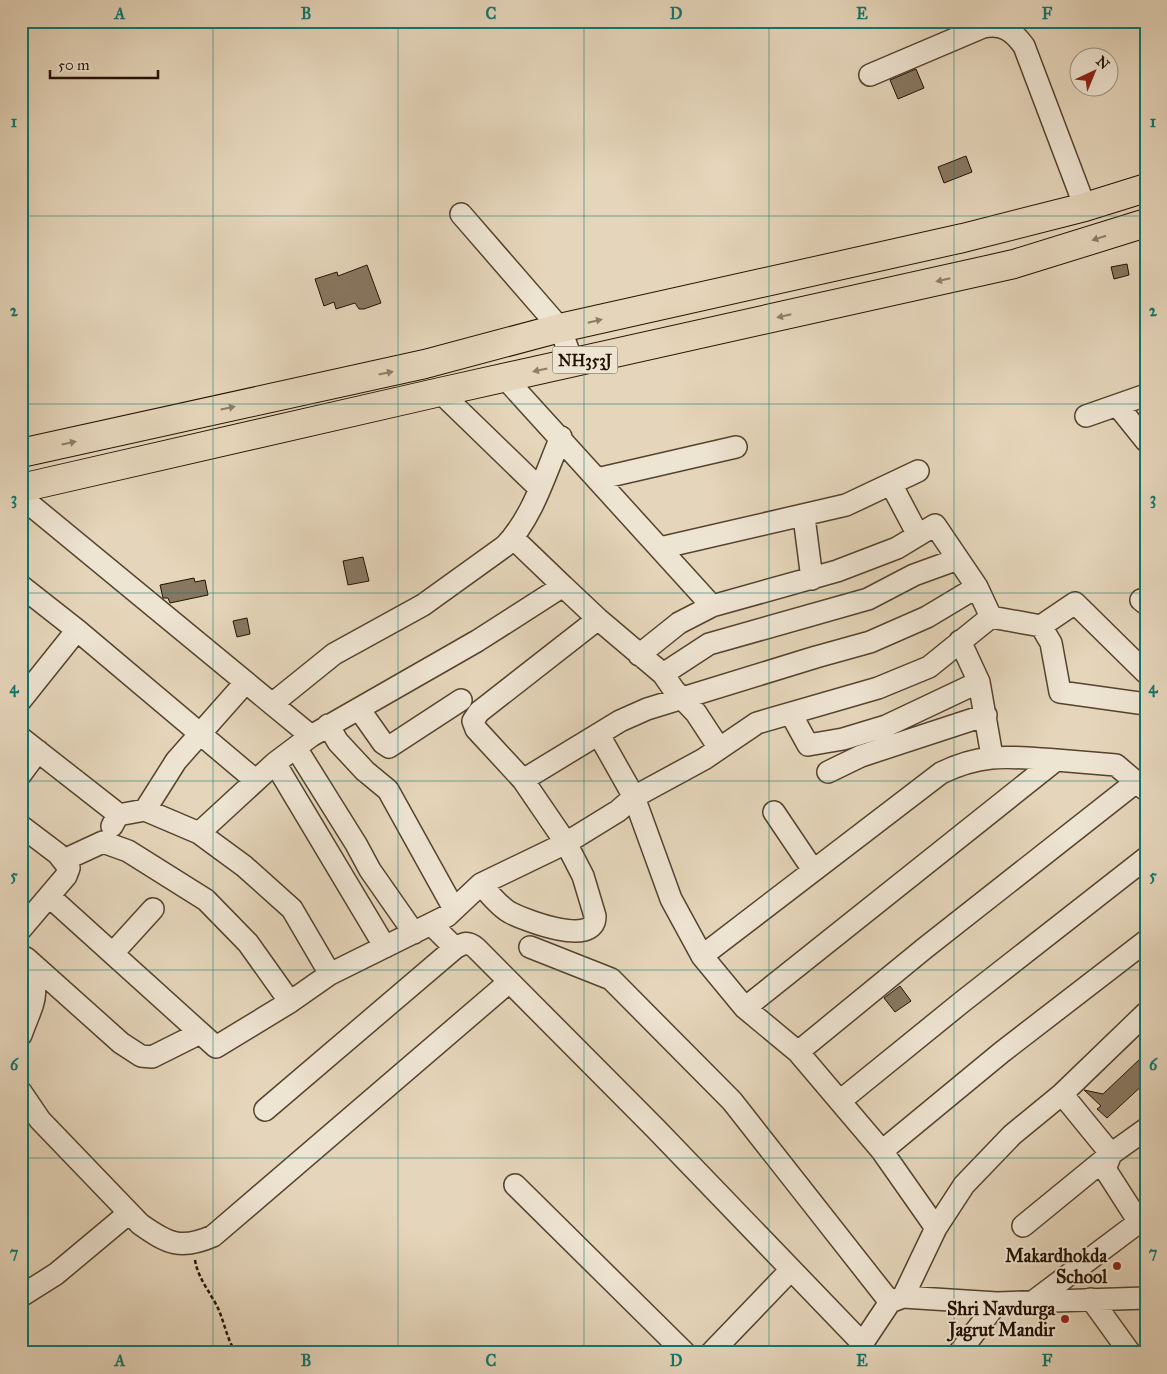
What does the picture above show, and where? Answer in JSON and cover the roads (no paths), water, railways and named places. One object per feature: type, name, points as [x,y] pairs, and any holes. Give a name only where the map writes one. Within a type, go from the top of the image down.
[{"type":"highway","name":"NH353J","points":[[21,453],[425,364],[560,328],[963,238],[1146,188]]},
{"type":"highway","name":"NH353J","points":[[21,488],[1014,264],[1146,223]]},
{"type":"street","points":[[870,75],[983,27],[994,25],[1015,33],[1024,46],[1085,206]]},
{"type":"street","points":[[461,214],[560,328],[573,363]]},
{"type":"street","points":[[505,378],[561,437],[712,606]]},
{"type":"street","points":[[440,392],[539,488]]},
{"type":"street","points":[[1086,416],[1146,396]]},
{"type":"street","points":[[1117,406],[1146,441]]},
{"type":"street","points":[[272,704],[334,654],[423,605],[505,546],[513,538],[530,509],[561,437]]},
{"type":"street","points":[[597,479],[736,447]]},
{"type":"street","points":[[660,548],[846,505],[918,471]]},
{"type":"street","points":[[891,484],[918,536]]},
{"type":"street","points":[[21,497],[245,683],[312,736],[338,742],[365,771],[388,790],[454,909]]},
{"type":"street","points":[[804,516],[812,579]]},
{"type":"street","points":[[639,655],[679,624],[712,606],[812,579],[897,548],[935,525],[977,587],[991,617]]},
{"type":"street","points":[[513,538],[598,619],[663,674],[674,690],[684,698],[719,748]]},
{"type":"street","points":[[663,674],[709,644],[868,598],[914,575],[958,559]]},
{"type":"street","points":[[21,586],[77,630],[255,780]]},
{"type":"street","points":[[199,832],[275,763],[312,736],[477,641],[563,586]]},
{"type":"street","points":[[523,780],[620,721],[648,709],[816,656],[870,642],[927,617],[977,587]]},
{"type":"street","points":[[50,897],[216,1047],[290,1002],[330,974],[423,928],[454,909],[481,884],[566,844],[618,811],[634,798],[758,723],[878,688],[929,667],[991,617],[1040,626],[1075,603],[1146,673]]},
{"type":"street","points":[[481,884],[500,906],[522,918],[572,931],[591,928],[595,922],[595,916],[583,876],[566,844],[523,780],[476,729],[473,721],[486,706],[558,652],[598,619]]},
{"type":"street","points":[[1040,626],[1051,644],[1060,692],[1146,704]]},
{"type":"street","points":[[26,685],[77,630]]},
{"type":"street","points":[[960,641],[979,682],[992,756]]},
{"type":"street","points":[[791,714],[808,745],[843,739],[886,726],[979,682]]},
{"type":"street","points":[[145,810],[176,761],[245,683]]},
{"type":"street","points":[[359,709],[383,743],[389,747],[461,700]]},
{"type":"street","points":[[828,772],[861,756],[986,715]]},
{"type":"street","points":[[599,735],[634,798],[672,899],[702,956],[745,1008],[798,1052],[882,1152],[936,1228]]},
{"type":"street","points":[[312,736],[356,844],[370,870],[423,928],[455,948]]},
{"type":"street","points":[[21,738],[118,815],[145,810],[199,832],[244,866],[292,909],[330,974]]},
{"type":"street","points":[[21,774],[38,751]]},
{"type":"street","points":[[702,956],[941,773],[956,766],[992,756],[1116,765],[1143,788],[925,948],[798,1052]]},
{"type":"street","points":[[745,1008],[1056,760]]},
{"type":"street","points":[[275,763],[384,947]]},
{"type":"street","points":[[774,812],[813,870]]},
{"type":"street","points":[[64,860],[103,842],[118,815]]},
{"type":"street","points":[[21,826],[64,860],[69,868],[69,872],[50,897],[21,929]]},
{"type":"street","points":[[103,842],[128,851],[206,900],[248,943],[290,1002]]},
{"type":"street","points":[[840,1101],[962,1002],[1146,858]]},
{"type":"street","points":[[113,953],[153,909]]},
{"type":"street","points":[[882,1152],[1002,1052],[1146,941]]},
{"type":"street","points":[[265,1110],[455,948],[464,943],[471,944],[655,1128],[859,1348],[897,1300],[936,1228],[964,1185],[1012,1135],[1062,1094],[1146,1013]]},
{"type":"street","points":[[530,947],[611,979],[732,1100],[897,1300],[997,1303],[1146,1298]]},
{"type":"street","points":[[24,955],[121,1043],[141,1056],[152,1057],[200,1033]]},
{"type":"street","points":[[21,1035],[36,999],[34,979],[24,955]]},
{"type":"street","points":[[21,1092],[40,1120],[128,1213],[158,1238],[179,1245],[196,1243],[213,1236],[509,982]]},
{"type":"street","points":[[1062,1094],[1112,1154]]},
{"type":"street","points":[[1023,1226],[1112,1154],[1145,1132]]},
{"type":"street","points":[[1034,1301],[1138,1222],[1105,1169],[1112,1154]]},
{"type":"street","points":[[514,1185],[685,1353]]},
{"type":"street","points":[[21,1296],[56,1274],[128,1213]]},
{"type":"street","points":[[711,1353],[784,1276]]},
{"type":"street","points":[[1091,1299],[1130,1353]]},
{"type":"street","points":[[959,1353],[997,1303]]},
{"type":"place","name":"Makardhokda School","points":[[1117,1266]]},
{"type":"place","name":"Shri Navdurga Jagrut Mandir","points":[[1065,1319]]}]
